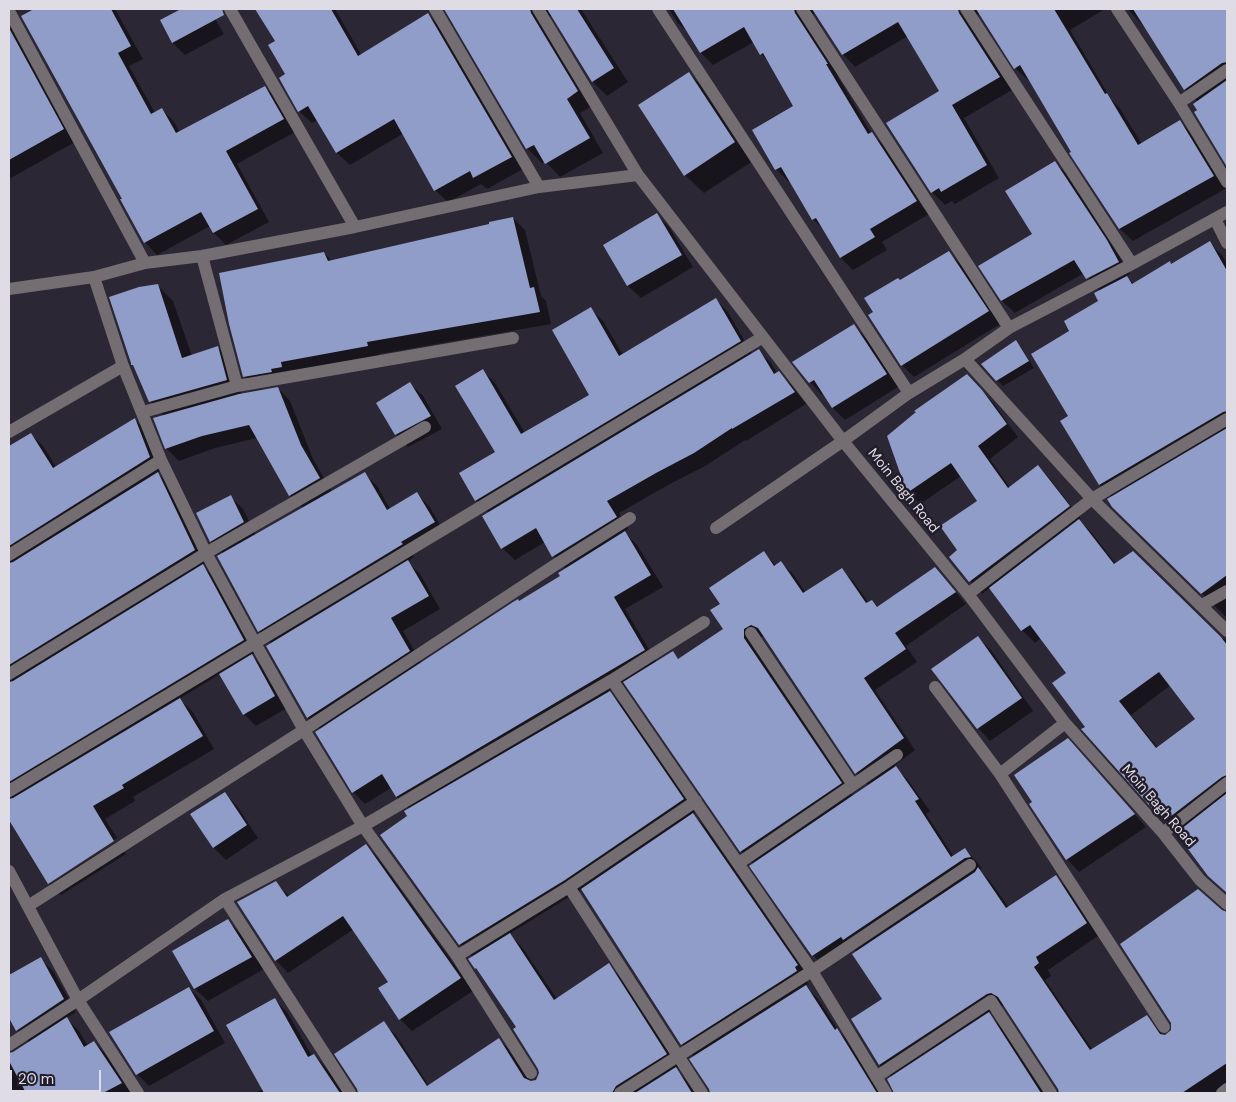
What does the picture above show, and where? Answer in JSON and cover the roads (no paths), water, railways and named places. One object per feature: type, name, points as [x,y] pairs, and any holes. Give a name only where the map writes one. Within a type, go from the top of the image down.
[{"type":"street","points":[[230,9],[355,227]]},
{"type":"street","points":[[435,9],[539,188]]},
{"type":"street","name":"Moin Bagh Road","points":[[538,9],[638,175],[843,442],[968,594],[1065,723],[1163,833],[1200,880],[1227,904]]},
{"type":"street","points":[[658,9],[909,393]]},
{"type":"street","points":[[802,9],[1009,328]]},
{"type":"street","points":[[966,9],[1132,264]]},
{"type":"street","points":[[1117,9],[1227,182]]},
{"type":"street","points":[[9,11],[145,263]]},
{"type":"street","points":[[1179,104],[1227,70]]},
{"type":"street","points":[[9,289],[94,276],[145,263],[202,256],[355,227],[539,188],[638,175]]},
{"type":"street","points":[[716,528],[843,442],[909,393],[1009,328],[1227,212]]},
{"type":"street","points":[[1215,220],[1227,243]]},
{"type":"street","points":[[202,256],[237,386]]},
{"type":"street","points":[[94,276],[123,366],[161,460],[206,553],[255,643],[304,730],[363,826],[457,956],[531,1073]]},
{"type":"street","points":[[9,791],[764,337]]},
{"type":"street","points":[[142,412],[237,386],[513,338]]},
{"type":"street","points":[[964,359],[1092,499],[1227,631]]},
{"type":"street","points":[[9,432],[123,366]]},
{"type":"street","points":[[968,594],[1092,499],[1227,419]]},
{"type":"street","points":[[9,674],[206,553],[425,428]]},
{"type":"street","points":[[9,555],[161,460]]},
{"type":"street","points":[[28,906],[304,730],[547,570],[630,518]]},
{"type":"street","points":[[1202,605],[1227,591]]},
{"type":"street","points":[[9,1045],[225,899],[363,826],[612,680],[704,622]]},
{"type":"street","points":[[751,633],[853,785]]},
{"type":"street","points":[[612,680],[812,970],[886,1093]]},
{"type":"street","points":[[935,686],[1000,774],[1164,1027]]},
{"type":"street","points":[[1000,774],[1065,723]]},
{"type":"street","points":[[739,863],[897,755]]},
{"type":"street","points":[[1163,833],[1227,783]]},
{"type":"street","points":[[457,956],[568,887],[696,801]]},
{"type":"street","points":[[620,1093],[812,970],[970,865]]},
{"type":"street","points":[[9,871],[78,1000],[138,1093]]},
{"type":"street","points":[[568,887],[702,1093]]},
{"type":"street","points":[[225,899],[350,1093]]},
{"type":"street","points":[[876,1077],[991,1001],[1051,1093]]},
{"type":"street","points":[[1222,1093],[1227,1089]]}]
